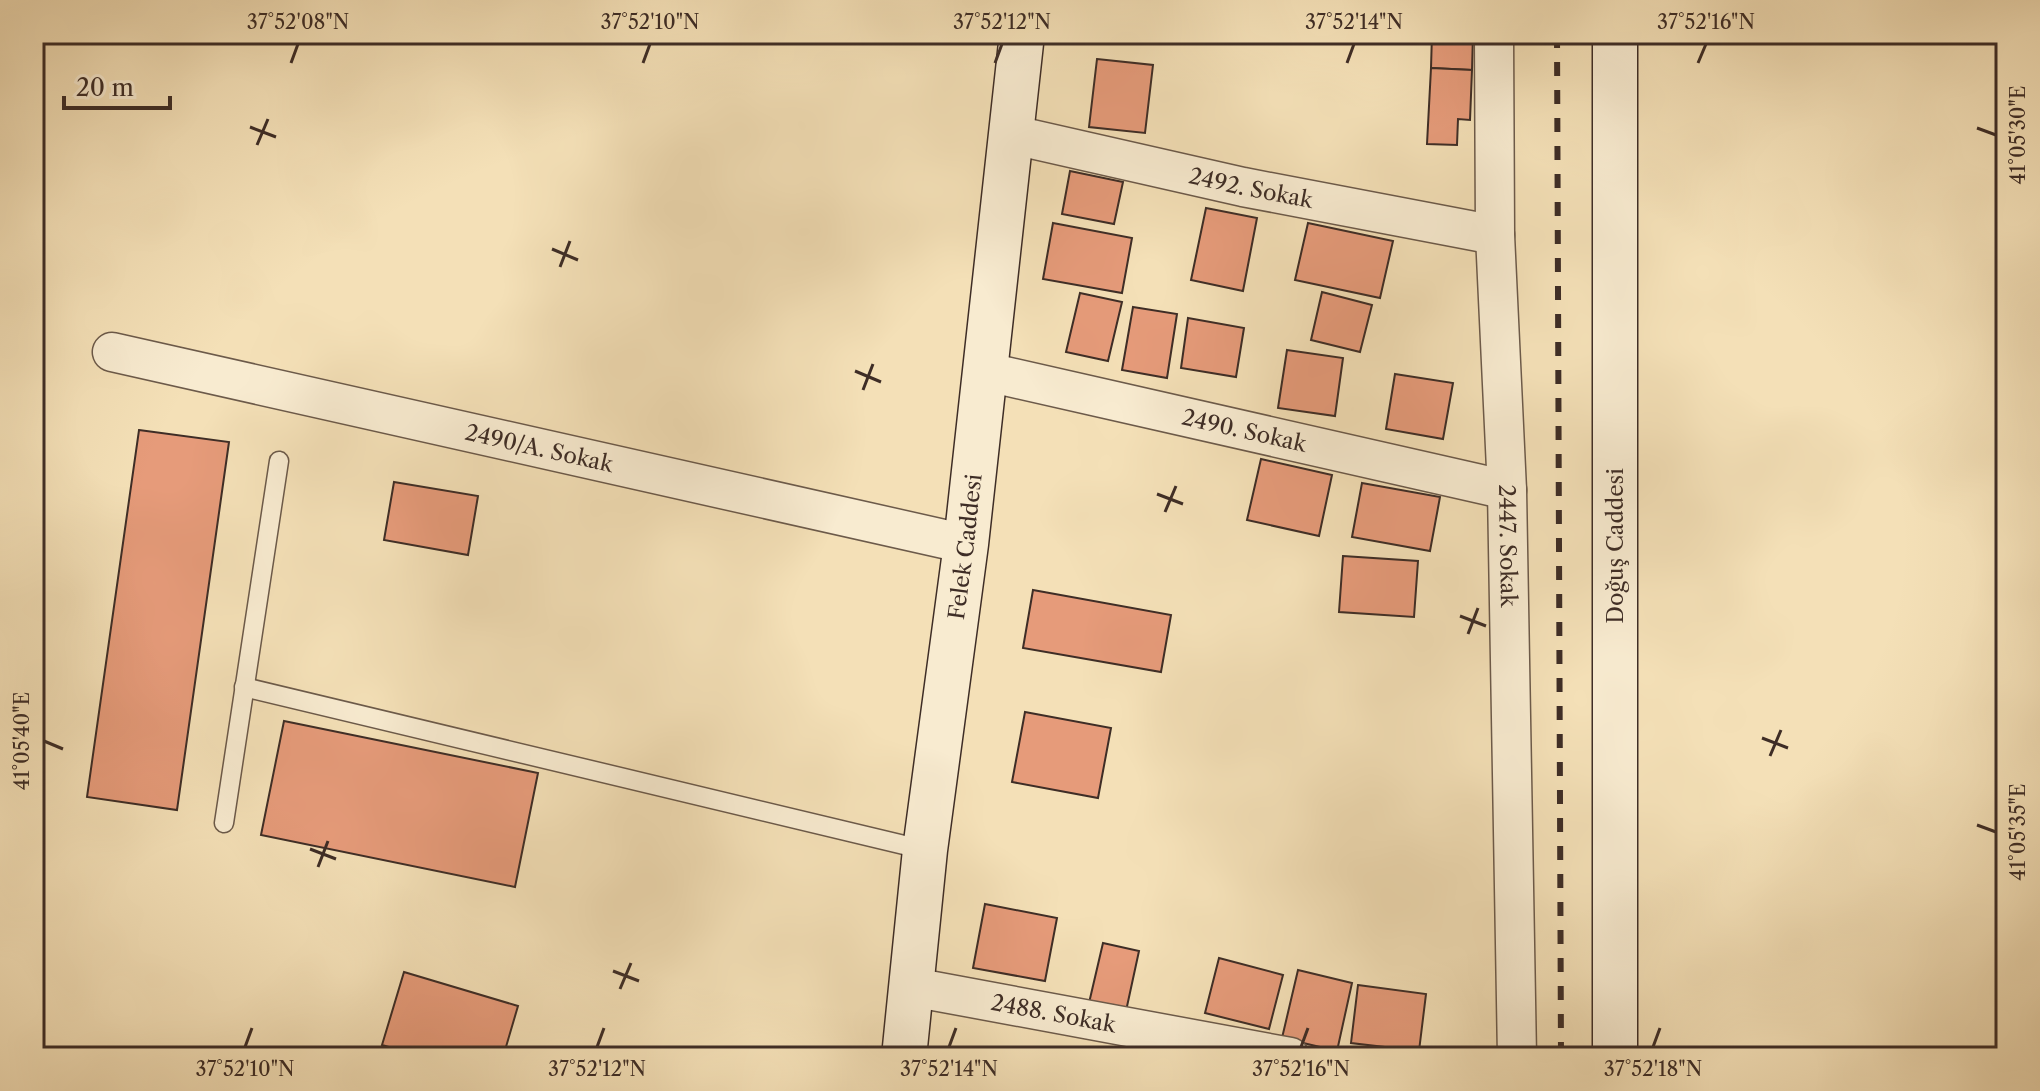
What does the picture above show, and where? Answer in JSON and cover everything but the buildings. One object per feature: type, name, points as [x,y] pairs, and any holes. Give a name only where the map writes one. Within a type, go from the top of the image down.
[{"type":"main road","name":"Felek Caddesi","points":[[904,1057],[925,850],[966,544],[1022,34]]},
{"type":"main road","name":"Doğuş Caddesi","points":[[1615,34],[1615,1057]]},
{"type":"street","name":"2447. Sokak","points":[[1494,34],[1495,235],[1507,490],[1517,1057]]},
{"type":"street","name":"2492. Sokak","points":[[1009,134],[1243,187],[1495,235]]},
{"type":"street","name":"2490/A. Sokak","points":[[112,352],[966,544]]},
{"type":"street","name":"2490. Sokak","points":[[983,371],[1507,490]]},
{"type":"street","name":"2488. Sokak","points":[[912,987],[1290,1057]]},
{"type":"lane","points":[[224,823],[279,461]]},
{"type":"lane","points":[[244,687],[925,850]]},
{"type":"railway","points":[[1557,34],[1561,1057]]}]
